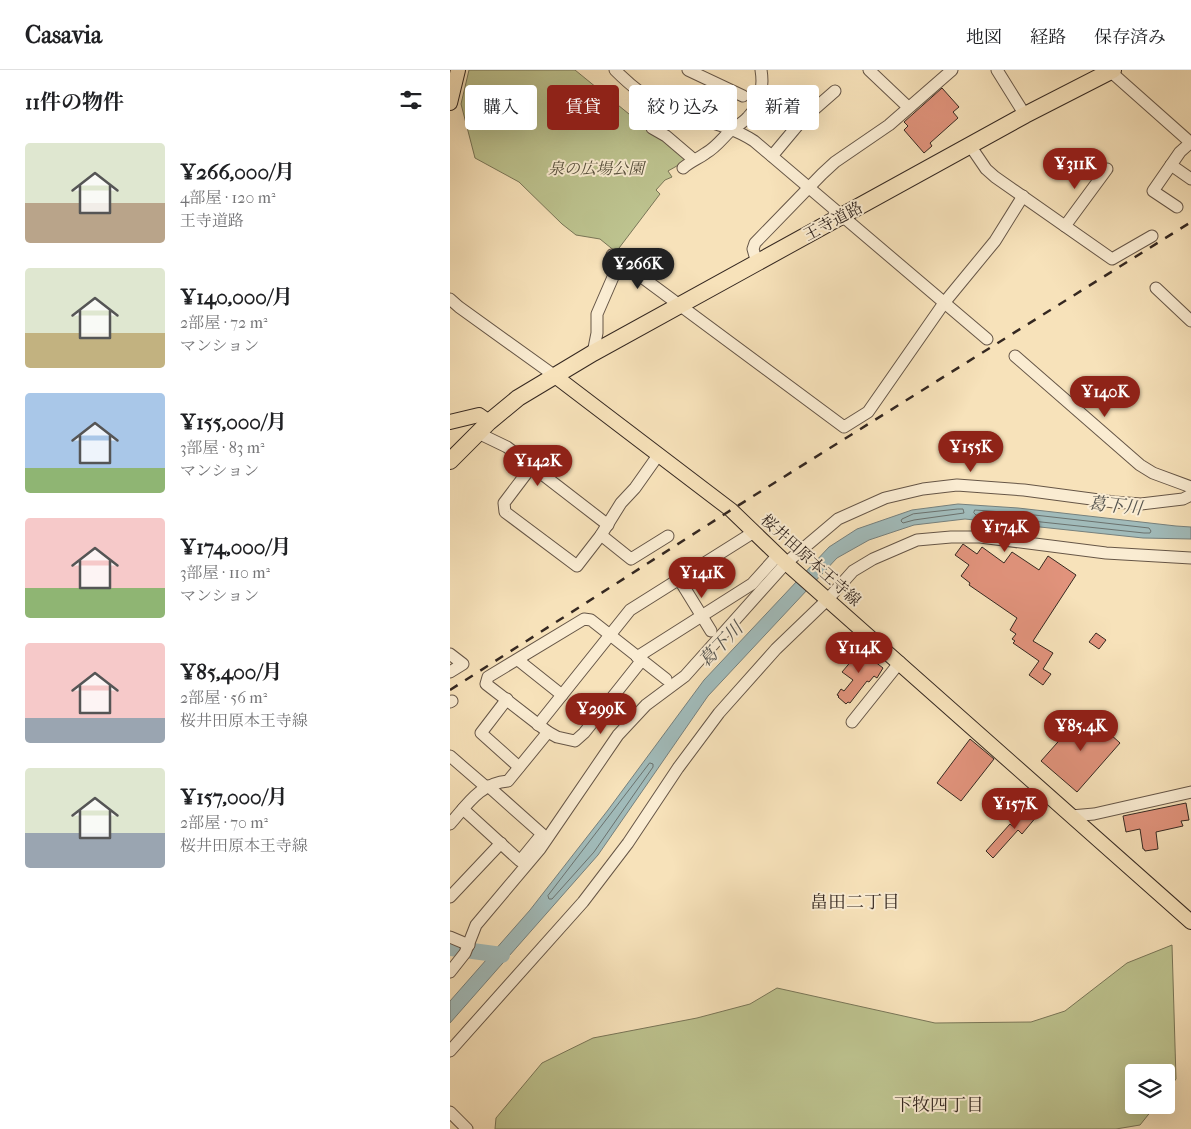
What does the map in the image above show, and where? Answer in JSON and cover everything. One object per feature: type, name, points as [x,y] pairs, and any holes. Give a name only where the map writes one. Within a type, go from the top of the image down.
[{"type":"highway","name":"王寺道路","points":[[450,461],[484,427],[518,398],[593,353],[971,147],[1026,115],[1112,71]]},
{"type":"main road","points":[[450,103],[458,70]]},
{"type":"main road","name":"桜井田原本王寺線","points":[[555,376],[732,510],[782,559],[1191,922]]},
{"type":"main road","points":[[450,422],[479,415],[484,427]]},
{"type":"street","points":[[615,70],[631,85]]},
{"type":"street","points":[[688,70],[743,96]]},
{"type":"street","points":[[737,126],[747,118],[758,101],[762,84],[760,70]]},
{"type":"street","points":[[869,70],[908,108]]},
{"type":"street","points":[[757,262],[753,249],[755,243],[835,162],[889,125],[952,70]]},
{"type":"street","points":[[998,70],[1026,115]]},
{"type":"street","points":[[1112,71],[1191,143],[1180,152],[1153,191],[1177,208]]},
{"type":"street","points":[[772,156],[803,119],[835,91]]},
{"type":"street","points":[[656,130],[666,136],[693,159]]},
{"type":"street","points":[[683,168],[693,159],[706,154],[732,130],[754,141],[987,339]]},
{"type":"street","points":[[971,147],[986,169],[1112,259],[1152,236]]},
{"type":"street","points":[[1171,165],[1191,179]]},
{"type":"street","points":[[1065,226],[1107,169]]},
{"type":"street","points":[[593,353],[597,332],[597,314],[616,258],[844,428],[868,412],[944,303],[995,241],[1023,196]]},
{"type":"street","points":[[1156,288],[1191,321]]},
{"type":"street","points":[[450,299],[555,376]]},
{"type":"street","points":[[1015,356],[1140,465],[1153,473],[1191,487]]},
{"type":"street","points":[[484,427],[608,525]]},
{"type":"street","points":[[532,466],[504,503],[505,512],[577,566],[608,525],[621,502],[635,488],[659,454]]},
{"type":"street","points":[[666,679],[640,658],[591,620],[584,619],[488,677],[486,684],[548,732],[569,741],[575,741],[640,658],[752,584],[782,559],[838,518],[885,498],[957,485],[992,486],[1140,504],[1183,499],[1191,495]]},
{"type":"street","points":[[538,725],[630,610],[754,532]]},
{"type":"street","points":[[600,535],[631,559],[668,536]]},
{"type":"street","points":[[450,1051],[583,902],[628,843],[678,768],[719,713],[776,649],[828,599],[853,571],[872,559],[917,540],[951,537],[980,537],[1106,553],[1191,558]]},
{"type":"street","points":[[452,970],[469,945],[476,926],[540,850],[618,735],[646,705],[685,676],[782,559]]},
{"type":"street","points":[[679,579],[711,631]]},
{"type":"street","points":[[450,654],[463,664],[450,672]]},
{"type":"street","points":[[518,660],[562,695]]},
{"type":"street","points":[[852,722],[900,662]]},
{"type":"street","points":[[507,699],[481,734],[520,767]]},
{"type":"street","points":[[450,824],[487,786],[508,781],[548,732]]},
{"type":"street","points":[[450,756],[542,834],[520,861],[464,810]]},
{"type":"street","points":[[1071,816],[1094,814],[1191,792]]},
{"type":"street","points":[[450,897],[501,843]]},
{"type":"street","points":[[450,937],[469,945]]},
{"type":"street","points":[[450,1112],[467,1129]]},
{"type":"green space","name":"泉の広場公園","points":[[469,70],[575,70],[593,85],[547,85],[547,130],[619,130],[619,106],[629,114],[629,130],[659,130],[689,159],[668,171],[672,177],[665,180],[656,190],[660,194],[616,252],[600,239],[576,235],[519,182],[475,158],[468,130],[537,130],[537,85],[465,85]]},
{"type":"green space","name":"泉の広場公園","points":[[465,87],[465,119],[461,104]]},
{"type":"green space","points":[[1172,945],[1176,1079],[1175,1080],[1175,1064],[1125,1064],[1125,1114],[1149,1114],[1140,1125],[1116,1129],[495,1129],[496,1118],[542,1063],[593,1038],[697,1018],[750,1004],[777,988],[935,1023],[1031,1022],[1065,1011],[1127,963]]},
{"type":"water","points":[[958,504],[1018,508],[1191,527],[1191,539],[1143,538],[965,519],[914,525],[869,540],[837,558],[708,696],[598,855],[450,1023],[450,1001],[530,910],[608,810],[704,680],[829,547],[857,529],[912,510]]},
{"type":"building","points":[[942,88],[959,107],[953,112],[958,118],[930,143],[932,146],[924,153],[904,130],[908,126],[904,122]]},
{"type":"building","points":[[963,544],[977,554],[982,547],[1004,563],[1012,552],[1039,570],[1048,556],[1076,575],[1033,641],[1053,653],[1043,669],[1051,674],[1043,685],[1029,675],[1039,661],[1013,643],[1015,641],[1012,639],[1016,634],[1010,630],[1017,618],[969,585],[970,583],[961,576],[969,565],[955,555]]},
{"type":"building","points":[[1096,633],[1106,640],[1099,649],[1089,642]]},
{"type":"building","points":[[856,647],[883,668],[877,678],[874,676],[869,682],[867,681],[850,703],[846,704],[837,695],[841,689],[844,691],[853,680],[842,672],[853,659],[849,655]]},
{"type":"building","points":[[1081,716],[1084,719],[1087,716],[1098,723],[1120,743],[1077,792],[1041,761]]},
{"type":"building","points":[[970,739],[994,759],[961,801],[937,783]]},
{"type":"building","points":[[1033,803],[1042,810],[1022,834],[1018,830],[993,858],[986,851],[1010,824],[1015,828],[1013,826]]},
{"type":"building","points":[[1186,803],[1189,820],[1181,821],[1183,826],[1156,832],[1158,849],[1145,851],[1143,849],[1140,829],[1126,832],[1123,816]]},
{"type":"waterway","points":[[450,948],[502,955]]},
{"type":"railway","points":[[450,690],[731,510],[1191,222]]},
{"type":"district","name":"畠田二丁目","points":[[855,902]]},
{"type":"district","name":"下牧四丁目","points":[[939,1105]]},
{"type":"water label","name":"葛下川","points":[[1115,506]]},
{"type":"water label","name":"葛下川","points":[[721,645]]}]
